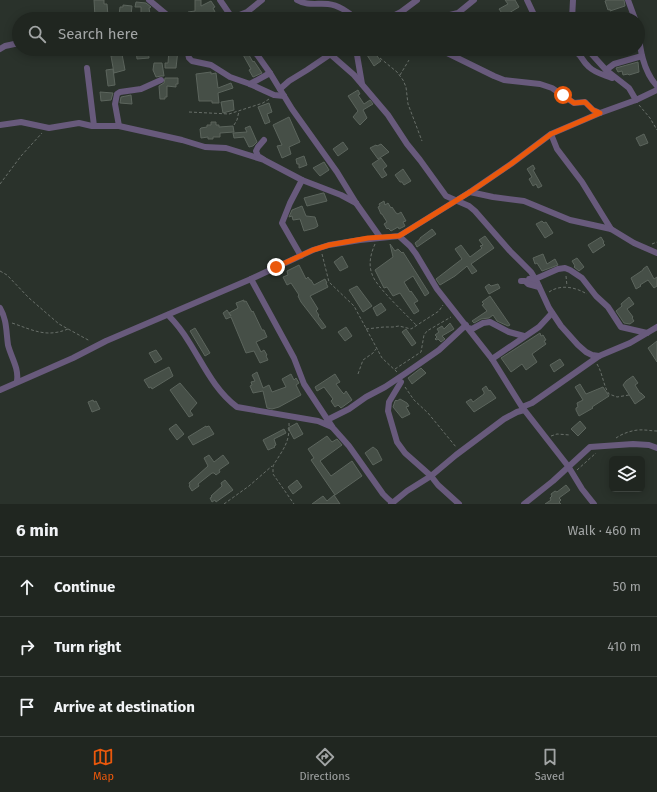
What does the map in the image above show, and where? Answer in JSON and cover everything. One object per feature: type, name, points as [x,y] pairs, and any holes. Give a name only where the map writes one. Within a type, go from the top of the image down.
[{"type":"street","points":[[149,0],[164,12]]},
{"type":"street","points":[[220,0],[228,12]]},
{"type":"street","points":[[247,12],[262,0]]},
{"type":"street","points":[[296,0],[309,4],[334,5],[347,12]]},
{"type":"street","points":[[401,12],[417,0]]},
{"type":"street","points":[[459,12],[474,0]]},
{"type":"street","points":[[527,0],[533,12]]},
{"type":"street","points":[[572,12],[573,0]]},
{"type":"street","points":[[628,0],[632,12]]},
{"type":"street","points":[[0,49],[12,44]]},
{"type":"street","points":[[189,56],[192,61],[211,65],[230,77],[274,95],[284,96]]},
{"type":"street","points":[[258,56],[337,172],[379,238]]},
{"type":"street","points":[[280,89],[289,81],[327,56]]},
{"type":"street","points":[[332,56],[354,75],[388,115],[407,144],[424,164],[446,196],[470,206],[507,248],[531,272],[528,280],[530,285],[539,287]]},
{"type":"street","points":[[357,56],[362,85]]},
{"type":"street","points":[[452,56],[504,80],[540,84],[552,88],[574,103],[585,102],[593,110],[600,113]]},
{"type":"street","points":[[581,56],[588,67],[618,79]]},
{"type":"street","points":[[593,56],[606,70],[629,88],[636,100]]},
{"type":"street","points":[[606,70],[614,64],[642,56],[647,70],[657,86]]},
{"type":"street","points":[[87,68],[94,126]]},
{"type":"street","points":[[250,84],[270,74]]},
{"type":"street","points":[[119,126],[116,104],[117,94],[120,92],[141,89],[161,80]]},
{"type":"street","points":[[0,390],[97,345],[251,279],[313,250],[329,245],[399,236],[458,201],[551,134],[657,90]]},
{"type":"street","points":[[0,125],[21,122],[49,128],[73,123],[94,126],[119,126],[182,140],[205,148],[226,148],[264,160]]},
{"type":"street","points":[[551,134],[557,149],[582,182],[611,229]]},
{"type":"street","points":[[264,140],[256,151],[258,156],[302,180],[341,195],[356,203]]},
{"type":"street","points":[[301,256],[282,223],[290,202],[302,180]]},
{"type":"street","points":[[470,192],[524,201],[570,220],[611,229],[634,243],[657,253]]},
{"type":"street","points":[[399,236],[416,254],[445,300],[492,359],[523,409],[568,466],[582,489],[594,504]]},
{"type":"street","points":[[528,280],[558,269],[567,269],[582,278],[596,296],[608,307],[621,327],[647,333]]},
{"type":"street","points":[[251,279],[294,358],[304,384],[333,428],[349,446],[383,494],[392,503],[407,491],[431,476],[460,451],[597,358],[625,345],[657,327]]},
{"type":"street","points":[[528,280],[539,287],[552,313],[578,346],[597,358]]},
{"type":"street","points":[[0,308],[6,320],[8,345],[17,371],[17,381]]},
{"type":"street","points":[[492,359],[541,324],[552,313]]},
{"type":"street","points":[[168,315],[189,340],[211,378],[234,405],[242,408],[322,422],[333,428]]},
{"type":"street","points":[[467,327],[471,330],[483,323],[490,322],[509,332],[524,336]]},
{"type":"street","points":[[328,420],[350,409],[366,397],[400,379],[467,327]]},
{"type":"street","points":[[400,379],[388,405],[388,415],[392,423],[397,442],[400,448],[459,504]]},
{"type":"street","points":[[524,504],[542,490],[586,449],[595,446],[649,445],[657,448]]},
{"type":"path","points":[[380,58],[400,75],[406,87],[408,104],[422,141]]},
{"type":"path","points":[[400,75],[408,60]]},
{"type":"path","points":[[189,112],[226,114],[263,103],[274,95]]},
{"type":"path","points":[[636,100],[657,130]]},
{"type":"path","points":[[234,125],[237,122],[239,111]]},
{"type":"path","points":[[0,184],[5,175],[33,143],[49,128]]},
{"type":"path","points":[[379,238],[370,258],[371,274],[380,287],[417,326]]},
{"type":"path","points":[[320,248],[329,282],[354,306],[382,358],[398,373],[400,379],[414,400],[428,413],[460,451]]},
{"type":"path","points":[[567,269],[567,286]]},
{"type":"path","points":[[0,270],[59,324],[97,345]]},
{"type":"path","points":[[545,299],[553,289],[567,286],[587,295],[596,296]]},
{"type":"path","points":[[366,329],[399,326],[411,329],[439,311],[445,300]]},
{"type":"path","points":[[395,370],[421,352],[424,335],[427,331],[456,313]]},
{"type":"path","points":[[6,320],[45,333],[57,333],[68,329]]},
{"type":"path","points":[[358,374],[363,360],[373,353],[376,348]]},
{"type":"path","points":[[597,358],[604,385],[609,394],[617,397],[629,395]]},
{"type":"path","points":[[224,504],[273,466],[287,443],[289,435],[289,416]]},
{"type":"path","points":[[546,439],[558,434],[570,435]]},
{"type":"path","points":[[273,466],[273,474],[294,504]]},
{"type":"building","points":[[94,0],[104,0],[104,4],[107,4],[108,12],[95,12]]},
{"type":"building","points":[[195,0],[201,0],[201,6],[211,1],[215,7],[213,8],[215,12],[188,12],[195,11]]},
{"type":"building","points":[[505,0],[515,0],[519,7],[511,12],[501,12],[499,9],[508,4]]},
{"type":"building","points":[[624,0],[625,6],[610,11],[610,9],[608,10],[605,1]]},
{"type":"building","points":[[136,2],[146,3],[151,7],[149,8],[150,12],[141,12],[141,7],[135,7]]},
{"type":"building","points":[[123,5],[132,6],[131,12],[119,12],[120,7],[123,7]]},
{"type":"building","points":[[111,56],[122,56],[125,70],[114,73]]},
{"type":"building","points":[[137,56],[149,56],[149,58],[137,59]]},
{"type":"building","points":[[169,56],[177,56],[176,68],[165,68],[165,63],[168,63]]},
{"type":"building","points":[[244,56],[250,56],[262,73],[253,77],[249,70],[251,69]]},
{"type":"building","points":[[368,56],[377,56],[381,61],[374,66]]},
{"type":"building","points":[[638,62],[639,72],[629,75],[623,75],[622,71],[618,72],[616,68]]},
{"type":"building","points":[[154,63],[162,63],[164,76],[156,77],[153,70]]},
{"type":"building","points":[[113,69],[115,85],[108,86],[106,70]]},
{"type":"building","points":[[211,72],[211,74],[216,73],[218,88],[231,83],[233,88],[218,93],[219,103],[212,103],[212,101],[199,101],[196,74]]},
{"type":"building","points":[[165,78],[178,78],[178,84],[176,84],[176,87],[167,86],[167,97],[165,97],[165,99],[160,99],[159,86],[164,83]]},
{"type":"building","points":[[358,90],[360,94],[358,95],[364,104],[370,100],[373,104],[363,110],[367,118],[360,125],[353,117],[358,111],[348,96]]},
{"type":"building","points":[[100,92],[113,93],[111,100],[101,101]]},
{"type":"building","points":[[131,95],[132,104],[120,103],[121,97]]},
{"type":"building","points":[[233,100],[234,110],[223,113],[221,102]]},
{"type":"building","points":[[269,103],[272,112],[267,114],[270,122],[265,124],[258,107]]},
{"type":"building","points":[[289,117],[300,142],[289,147],[291,154],[282,158],[277,146],[282,145],[273,125]]},
{"type":"building","points":[[211,122],[216,122],[216,125],[219,125],[219,127],[233,126],[234,132],[220,133],[220,137],[213,137],[213,139],[208,139],[208,137],[201,138],[200,129],[207,127],[207,125],[211,125]]},
{"type":"building","points":[[250,126],[257,142],[253,146],[249,147],[244,137],[234,138],[233,133],[247,132],[245,128]]},
{"type":"building","points":[[644,134],[648,143],[640,146],[636,138]]},
{"type":"building","points":[[343,142],[348,149],[338,156],[333,149]]},
{"type":"building","points":[[381,144],[389,152],[378,159],[370,148]]},
{"type":"building","points":[[304,156],[307,165],[299,168],[299,164],[297,164],[296,159]]},
{"type":"building","points":[[381,158],[387,166],[383,169],[387,175],[382,178],[372,164]]},
{"type":"building","points":[[324,162],[329,170],[320,176],[313,168]]},
{"type":"building","points":[[533,165],[535,169],[533,170],[542,186],[538,188],[536,184],[533,186],[529,179],[532,177],[527,169]]},
{"type":"building","points":[[403,169],[411,181],[404,185],[395,175]]},
{"type":"building","points":[[324,193],[327,201],[307,206],[304,198]]},
{"type":"building","points":[[384,201],[385,205],[388,203],[396,213],[398,214],[401,212],[406,221],[403,222],[405,226],[399,229],[398,227],[391,231],[388,228],[387,229],[384,224],[387,222],[378,207],[380,206],[379,204]]},
{"type":"building","points":[[302,206],[306,216],[315,217],[318,226],[304,231],[300,219],[293,220],[292,216],[289,217],[292,210]]},
{"type":"building","points":[[542,221],[544,223],[546,222],[553,233],[545,238],[536,224]]},
{"type":"building","points":[[432,229],[436,234],[417,247],[415,243]]},
{"type":"building","points":[[485,236],[494,248],[471,264],[477,271],[472,274],[467,266],[455,276],[440,285],[436,279],[462,259],[455,249],[461,245],[470,257],[482,248],[480,246],[483,245],[479,240]]},
{"type":"building","points":[[601,237],[605,245],[593,253],[588,245]]},
{"type":"building","points":[[390,244],[395,251],[398,249],[402,253],[403,252],[429,293],[425,296],[413,276],[404,282],[418,301],[414,303],[419,311],[414,314],[400,293],[393,296],[387,287],[384,288],[375,270],[393,257]]},
{"type":"building","points":[[543,254],[547,264],[555,259],[558,265],[542,271],[537,263],[535,264],[533,258]]},
{"type":"building","points":[[342,256],[348,267],[340,271],[334,262]]},
{"type":"building","points":[[577,258],[584,267],[579,271],[574,267],[575,266],[572,261]]},
{"type":"building","points":[[299,265],[306,279],[308,277],[314,285],[325,279],[327,283],[328,287],[310,296],[318,309],[316,311],[319,315],[318,316],[326,327],[322,329],[301,302],[298,296],[299,295],[291,283],[287,285],[283,277],[288,275],[287,271]]},
{"type":"building","points":[[647,266],[654,279],[657,277],[657,286],[654,288],[648,280],[636,289],[631,278]]},
{"type":"building","points":[[489,284],[491,286],[498,284],[500,288],[489,294],[485,287]]},
{"type":"building","points":[[357,286],[372,306],[363,312],[349,290]]},
{"type":"building","points":[[490,296],[510,325],[508,326],[497,321],[493,315],[489,318],[481,319],[474,323],[472,321],[487,311],[482,305],[484,304],[482,302]]},
{"type":"building","points":[[629,297],[634,304],[627,309],[634,321],[630,324],[624,323],[616,311]]},
{"type":"building","points":[[244,300],[244,302],[246,301],[267,337],[256,342],[261,352],[264,350],[268,360],[260,363],[254,351],[246,353],[231,317],[226,319],[223,313],[227,310],[229,313],[238,308],[236,303]]},
{"type":"building","points":[[381,303],[386,310],[377,316],[373,308]]},
{"type":"building","points":[[450,323],[454,329],[442,336],[445,339],[441,342],[438,339],[436,340],[435,339],[437,337],[435,335],[439,332],[437,329],[442,326],[444,329]]},
{"type":"building","points":[[346,327],[352,336],[345,341],[338,332]]},
{"type":"building","points":[[195,328],[210,353],[205,356],[190,331]]},
{"type":"building","points":[[406,329],[416,343],[412,346],[402,332]]},
{"type":"building","points":[[540,333],[546,340],[544,341],[546,344],[532,354],[537,362],[526,370],[522,364],[511,372],[501,358]]},
{"type":"building","points":[[657,341],[657,362],[648,348]]},
{"type":"building","points":[[156,350],[162,359],[155,363],[149,353]]},
{"type":"building","points":[[560,359],[564,365],[554,372],[550,365]]},
{"type":"building","points":[[169,367],[173,376],[152,389],[151,387],[149,388],[144,380]]},
{"type":"building","points":[[421,368],[426,373],[412,384],[408,378]]},
{"type":"building","points":[[257,372],[263,388],[269,385],[272,392],[286,387],[282,379],[291,374],[294,380],[296,378],[299,383],[296,385],[301,395],[279,407],[272,409],[267,408],[263,391],[253,393],[250,386],[252,385],[251,382],[255,381],[252,375]]},
{"type":"building","points":[[335,374],[340,382],[336,384],[344,394],[346,391],[352,400],[341,408],[338,405],[335,407],[331,401],[333,399],[324,387],[317,391],[315,387]]},
{"type":"building","points":[[633,376],[638,383],[635,385],[640,393],[645,397],[635,404],[623,385]]},
{"type":"building","points":[[180,383],[197,403],[190,411],[193,415],[189,417],[170,390]]},
{"type":"building","points":[[580,384],[586,394],[603,387],[609,396],[579,416],[576,410],[578,407],[577,403],[583,400],[575,387]]},
{"type":"building","points":[[486,386],[496,398],[474,412],[466,402],[471,399],[473,402],[484,394],[482,389]]},
{"type":"building","points":[[400,399],[409,406],[406,407],[410,414],[402,418],[393,407],[395,401]]},
{"type":"building","points":[[93,400],[94,402],[96,401],[100,409],[92,412],[88,402]]},
{"type":"building","points":[[580,421],[586,428],[578,436],[571,429]]},
{"type":"building","points":[[297,423],[303,434],[294,439],[288,428]]},
{"type":"building","points":[[176,424],[184,434],[177,440],[169,429]]},
{"type":"building","points":[[206,426],[209,426],[214,434],[193,445],[188,437]]},
{"type":"building","points":[[284,429],[286,433],[274,439],[276,445],[274,446],[275,447],[268,450],[263,440]]},
{"type":"building","points":[[327,436],[332,442],[337,439],[342,445],[320,461],[331,476],[352,461],[362,476],[335,495],[311,460],[314,458],[308,449]]},
{"type":"building","points":[[373,447],[377,450],[382,460],[373,465],[365,453]]},
{"type":"building","points":[[209,455],[214,462],[223,455],[229,463],[219,470],[220,472],[216,475],[212,473],[192,491],[189,483],[208,466],[204,458]]},
{"type":"building","points":[[225,480],[233,490],[216,502],[215,500],[212,502],[210,498],[212,497],[211,496],[222,486],[221,483]]},
{"type":"building","points":[[297,480],[302,487],[293,494],[288,487]]},
{"type":"building","points":[[566,485],[570,490],[559,498],[561,500],[559,502],[561,504],[545,504],[551,500],[551,494],[555,491],[557,492]]},
{"type":"building","points":[[334,495],[340,504],[312,504],[323,496],[327,501]]},
{"type":"route","points":[[276,267],[313,250],[329,245],[368,238],[395,238],[458,201],[551,134],[600,113],[593,110],[585,102],[574,103],[563,95]]}]
